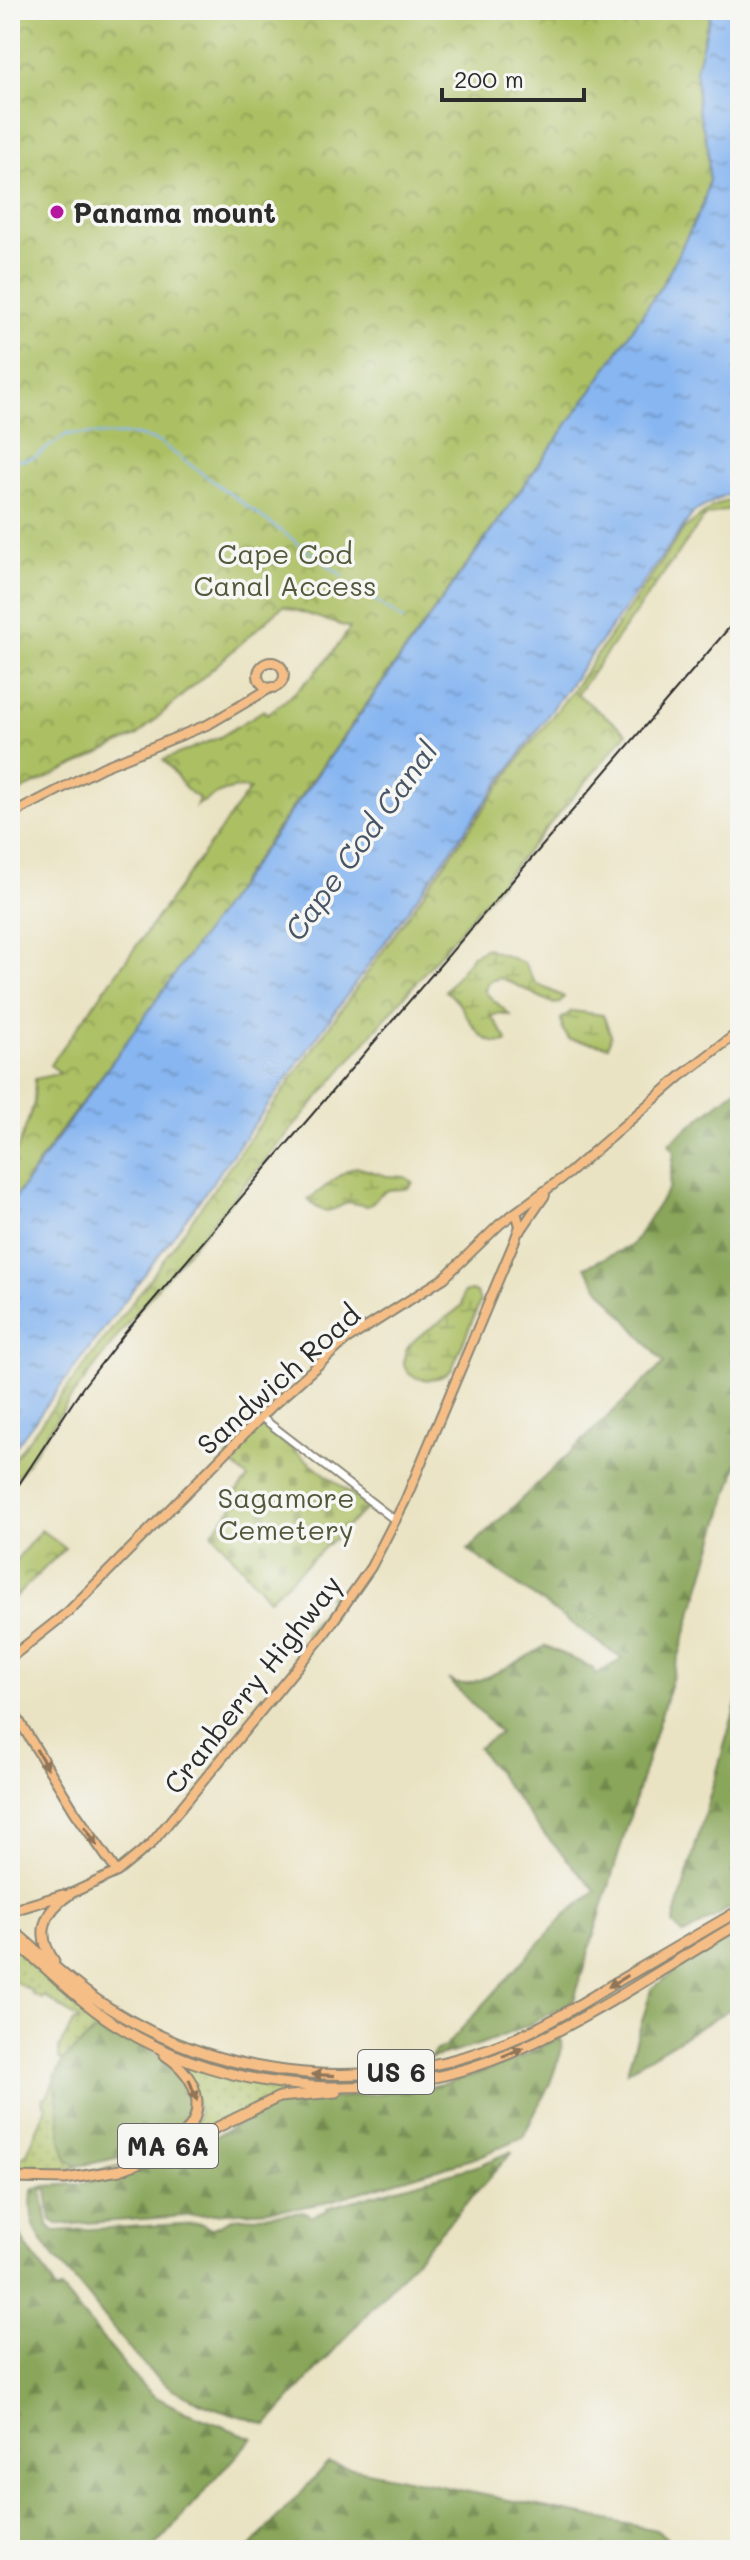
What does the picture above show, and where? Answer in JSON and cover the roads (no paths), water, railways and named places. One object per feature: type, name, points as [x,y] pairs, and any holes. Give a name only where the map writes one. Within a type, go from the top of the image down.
[{"type":"highway","points":[[10,1911],[70,1894]]},
{"type":"highway","points":[[64,1975],[49,1953],[43,1931],[50,1910],[70,1894]]},
{"type":"highway","name":"US 6","points":[[10,1928],[64,1975],[122,2016],[169,2040],[217,2057],[269,2069],[303,2074],[355,2075],[459,2059],[524,2035],[740,1910]]},
{"type":"highway","name":"US 6","points":[[10,1938],[86,2005],[139,2038],[204,2065],[272,2082],[342,2087],[398,2083],[473,2067],[522,2048],[569,2024],[740,1923]]},
{"type":"highway","name":"MA 6A","points":[[10,2171],[24,2176],[117,2165],[164,2148],[188,2132],[197,2112],[192,2084],[176,2063],[139,2038]]},
{"type":"highway","points":[[10,2178],[74,2178],[130,2166],[165,2153],[279,2097],[372,2089],[398,2083]]},
{"type":"main road","points":[[10,815],[111,763],[209,724],[283,680],[284,671],[279,664],[264,664],[245,702]]},
{"type":"main road","points":[[259,677],[265,686],[272,687]]},
{"type":"main road","name":"Sandwich Road","points":[[10,1658],[68,1612],[261,1417],[354,1333],[444,1278],[516,1212],[740,1031]]},
{"type":"main road","name":"Cranberry Highway","points":[[515,1240],[553,1185]]},
{"type":"main road","name":"Cranberry Highway","points":[[70,1894],[117,1872],[159,1837],[327,1630],[362,1582],[396,1521],[515,1240],[520,1226],[516,1212]]},
{"type":"main road","points":[[10,1706],[117,1872]]},
{"type":"street","points":[[261,1417],[396,1521]]},
{"type":"water","name":"Cape Cod Canal","points":[[712,10],[740,10],[740,493],[723,496],[694,512],[194,1208],[10,1454],[10,1205],[595,386],[665,280],[703,205],[709,180],[708,147],[698,109],[696,68]]},
{"type":"waterway","points":[[10,459],[35,457],[67,434],[138,435],[159,442],[344,577]]},
{"type":"waterway","points":[[357,587],[403,620]]},
{"type":"railway","points":[[10,1498],[83,1387],[125,1333],[740,615]]},
{"type":"place","name":"Panama mount","points":[[57,212]]},
{"type":"park label","name":"Cape Cod Canal Access","points":[[285,569]]},
{"type":"park label","name":"Sagamore Cemetery","points":[[286,1513]]}]
